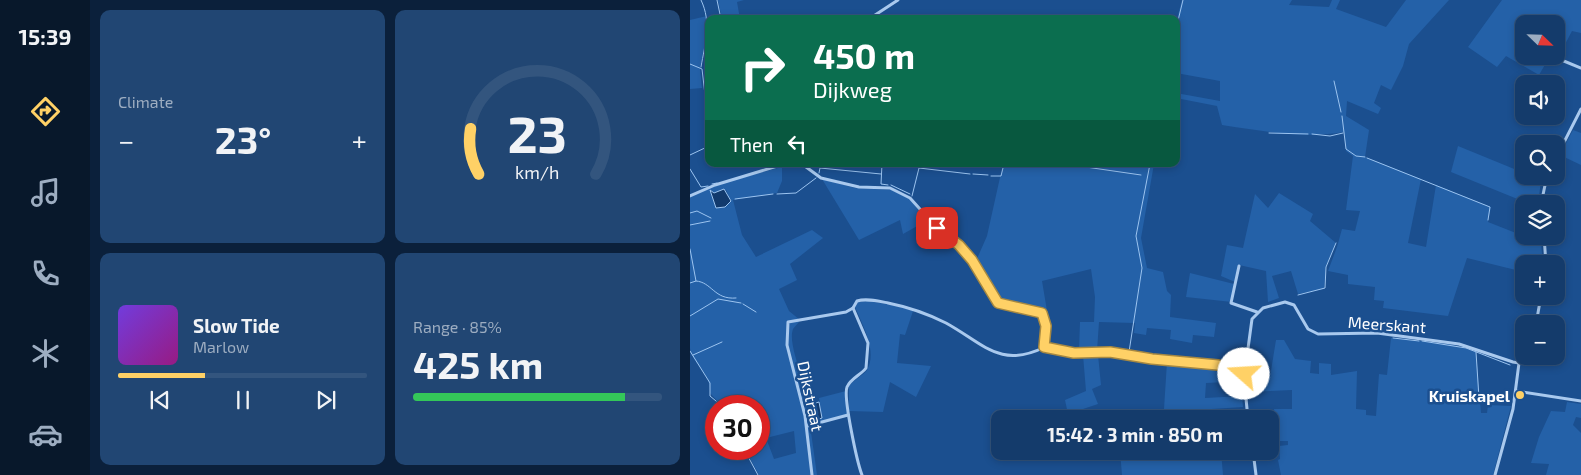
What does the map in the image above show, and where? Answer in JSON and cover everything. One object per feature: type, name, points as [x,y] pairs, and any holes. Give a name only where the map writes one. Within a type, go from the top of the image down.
[{"type":"street","points":[[875,15],[898,0]]},
{"type":"street","points":[[1565,61],[1581,68]]},
{"type":"street","points":[[1565,140],[1581,109]]},
{"type":"street","points":[[690,196],[715,185],[774,167]]},
{"type":"street","points":[[806,167],[821,178],[860,187],[890,188],[910,198],[937,228],[965,252],[998,303],[1042,313],[1046,326],[1044,347]]},
{"type":"street","points":[[1239,266],[1231,303],[1257,312],[1250,323],[1244,374],[1247,410]]},
{"type":"street","points":[[862,475],[846,401],[847,387],[866,368],[868,354],[864,334],[853,308],[857,301],[866,300],[910,309],[945,323],[989,349],[1005,356],[1022,356],[1044,347],[1074,353],[1110,352],[1218,365],[1244,374]]},
{"type":"street","name":"Meerskant","points":[[1257,312],[1262,308],[1288,302],[1297,308],[1308,329],[1318,334],[1377,333],[1440,341],[1466,346],[1515,362]]},
{"type":"street","name":"Dijkstraat","points":[[812,475],[807,426],[787,345],[788,322],[846,312],[853,308]]},
{"type":"street","points":[[1495,475],[1516,391],[1519,365]]},
{"type":"street","points":[[1516,391],[1581,401]]},
{"type":"street","points":[[807,426],[848,415]]},
{"type":"street","points":[[1254,460],[1256,475]]},
{"type":"shaded area","points":[[718,0],[744,0],[737,2],[739,15],[721,15]]},
{"type":"shaded area","points":[[1182,0],[1292,0],[1289,5],[1329,7],[1332,0],[1340,0],[1336,9],[1386,27],[1406,0],[1449,0],[1409,44],[1403,66],[1391,90],[1381,85],[1374,103],[1381,108],[1378,114],[1347,101],[1346,116],[1369,130],[1365,157],[1421,179],[1408,243],[1426,247],[1436,185],[1491,207],[1488,222],[1515,233],[1515,245],[1541,245],[1542,255],[1515,255],[1515,270],[1467,258],[1448,316],[1383,308],[1384,301],[1374,300],[1375,287],[1348,284],[1348,275],[1328,271],[1342,229],[1355,231],[1360,211],[1346,210],[1353,156],[1346,151],[1344,132],[1314,135],[1268,132],[1222,125],[1217,106],[1180,99],[1180,94],[1220,101],[1220,81],[1180,74],[1180,15],[1178,15]]},
{"type":"shaded area","points":[[1502,0],[1581,0],[1581,33],[1572,31],[1565,44],[1565,15],[1515,15],[1515,61],[1506,56],[1497,67],[1468,47]]},
{"type":"shaded area","points":[[705,16],[705,44],[700,68],[702,88],[690,89],[690,20]]},
{"type":"shaded area","points":[[1522,65],[1545,65],[1539,75]]},
{"type":"shaded area","points":[[1573,130],[1581,133],[1581,165],[1565,157],[1565,145]]},
{"type":"shaded area","points":[[1458,146],[1515,169],[1515,185],[1540,185],[1539,195],[1515,195],[1515,198],[1451,172]]},
{"type":"shaded area","points":[[782,167],[782,181],[777,193],[733,200],[742,235],[756,257],[812,230],[823,238],[790,264],[797,280],[779,289],[789,311],[800,320],[793,329],[793,348],[808,398],[810,419],[822,418],[819,398],[846,391],[848,415],[810,425],[817,475],[759,475],[751,460],[770,460],[770,448],[774,459],[796,453],[794,431],[770,437],[770,395],[712,395],[707,379],[691,353],[690,196],[715,185]],"holes":[[[711,190],[714,193],[726,190],[731,201],[727,205],[712,198]]]},
{"type":"shaded area","points":[[1002,167],[1153,167],[1141,238],[1147,268],[1163,272],[1167,291],[1171,295],[1170,317],[1216,323],[1214,337],[1193,335],[1192,343],[1170,339],[1171,330],[1147,328],[1146,335],[1134,333],[1135,323],[1099,322],[1097,351],[1079,351],[1080,322],[1094,322],[1095,297],[1091,269],[1042,281],[1048,317],[1041,310],[999,301],[991,292],[976,261],[987,236]]},
{"type":"shaded area","points":[[822,179],[855,188],[892,190],[910,199],[928,220],[903,234],[900,220],[859,240]]},
{"type":"shaded area","points":[[724,189],[731,201],[725,207],[716,208],[710,190],[714,193]]},
{"type":"shaded area","points":[[1279,193],[1313,214],[1310,221],[1336,243],[1326,266],[1324,289],[1298,294],[1291,271],[1272,276],[1279,298],[1268,302],[1266,271],[1239,265],[1235,282],[1221,276],[1227,245],[1243,248],[1255,194],[1268,208]]},
{"type":"shaded area","points":[[1190,273],[1234,284],[1232,302],[1186,297]]},
{"type":"shaded area","points":[[868,301],[913,311],[905,335],[900,334],[897,363],[931,366],[916,397],[890,382],[883,412],[849,411],[849,386],[867,370],[870,363],[871,355],[868,338],[855,307],[858,302]]},
{"type":"shaded area","points":[[1391,338],[1449,344],[1476,351],[1481,413],[1487,413],[1488,405],[1511,406],[1493,475],[1281,475],[1278,460],[1280,459],[1279,446],[1288,445],[1288,441],[1279,441],[1279,410],[1274,409],[1292,409],[1292,390],[1248,392],[1247,378],[1270,377],[1276,340],[1284,340],[1295,359],[1311,361],[1310,373],[1319,374],[1319,363],[1331,364],[1331,375],[1357,371],[1356,409],[1366,410],[1366,415],[1376,416],[1379,374],[1387,375]]},
{"type":"shaded area","points":[[1083,355],[1098,355],[1101,385],[1092,389],[1098,404],[1080,410],[1067,410],[1065,400],[1086,391]]},
{"type":"shaded area","points":[[1167,362],[1216,367],[1241,376],[1241,385],[1227,386],[1226,382],[1206,383],[1205,398],[1242,396],[1243,407],[1212,410],[1156,409],[1164,409]]},
{"type":"shaded area","points":[[819,402],[822,418],[811,422],[809,405]]},
{"type":"shaded area","points":[[1567,402],[1581,404],[1581,418],[1576,417],[1573,425],[1581,433],[1581,475],[1546,475],[1549,464],[1531,463],[1539,437],[1551,411],[1565,412]]},
{"type":"shaded area","points":[[1121,460],[1222,460],[1223,475],[1122,475]]},
{"type":"waterway","points":[[701,0],[706,15]]},
{"type":"waterway","points":[[717,0],[720,15]]},
{"type":"waterway","points":[[1179,15],[1183,0]]},
{"type":"waterway","points":[[701,67],[705,46]]},
{"type":"waterway","points":[[690,64],[702,69],[705,95]]},
{"type":"waterway","points":[[1334,81],[1341,112]]},
{"type":"waterway","points":[[1342,116],[1346,149],[1356,156],[1365,157]]},
{"type":"waterway","points":[[1269,133],[1308,134]]},
{"type":"waterway","points":[[1312,134],[1330,136],[1343,133]]},
{"type":"waterway","points":[[690,155],[705,148]]},
{"type":"waterway","points":[[1367,158],[1490,207],[1488,220]]},
{"type":"waterway","points":[[882,167],[881,184],[888,185]]},
{"type":"waterway","points":[[991,176],[1001,176],[1003,167]]},
{"type":"waterway","points":[[1086,167],[1141,175]]},
{"type":"waterway","points":[[1129,352],[1142,268],[1136,236],[1149,167]]},
{"type":"waterway","points":[[819,173],[820,168],[881,174]]},
{"type":"waterway","points":[[912,196],[919,168],[970,174]]},
{"type":"waterway","points":[[690,169],[701,187],[708,186]]},
{"type":"waterway","points":[[973,174],[988,175]]},
{"type":"waterway","points":[[777,194],[796,193],[816,178]]},
{"type":"waterway","points":[[712,184],[717,183]]},
{"type":"waterway","points":[[891,185],[910,194]]},
{"type":"waterway","points":[[735,199],[773,194]]},
{"type":"waterway","points":[[690,213],[697,211],[711,218]]},
{"type":"waterway","points":[[690,225],[710,221]]},
{"type":"waterway","points":[[1298,295],[1325,288],[1326,267],[1336,243]]},
{"type":"waterway","points":[[690,249],[696,281],[690,283]]},
{"type":"waterway","points":[[696,281],[706,284],[718,294],[729,298],[736,298]]},
{"type":"waterway","points":[[690,316],[718,299],[741,303]]},
{"type":"waterway","points":[[743,304],[756,312]]},
{"type":"waterway","points":[[1393,338],[1419,341]]},
{"type":"waterway","points":[[1422,341],[1466,348],[1510,365]]},
{"type":"waterway","points":[[693,355],[722,342]]},
{"type":"waterway","points":[[690,351],[710,383],[710,395]]},
{"type":"waterway","points":[[1476,352],[1479,398]]},
{"type":"waterway","points":[[750,460],[758,475]]},
{"type":"place","name":"Kruiskapel","points":[[1520,395]]},
{"type":"route","points":[[937,228],[959,245],[972,260],[998,303],[1042,313],[1046,320],[1044,347],[1074,353],[1120,352],[1152,359],[1218,365],[1244,374]]}]
